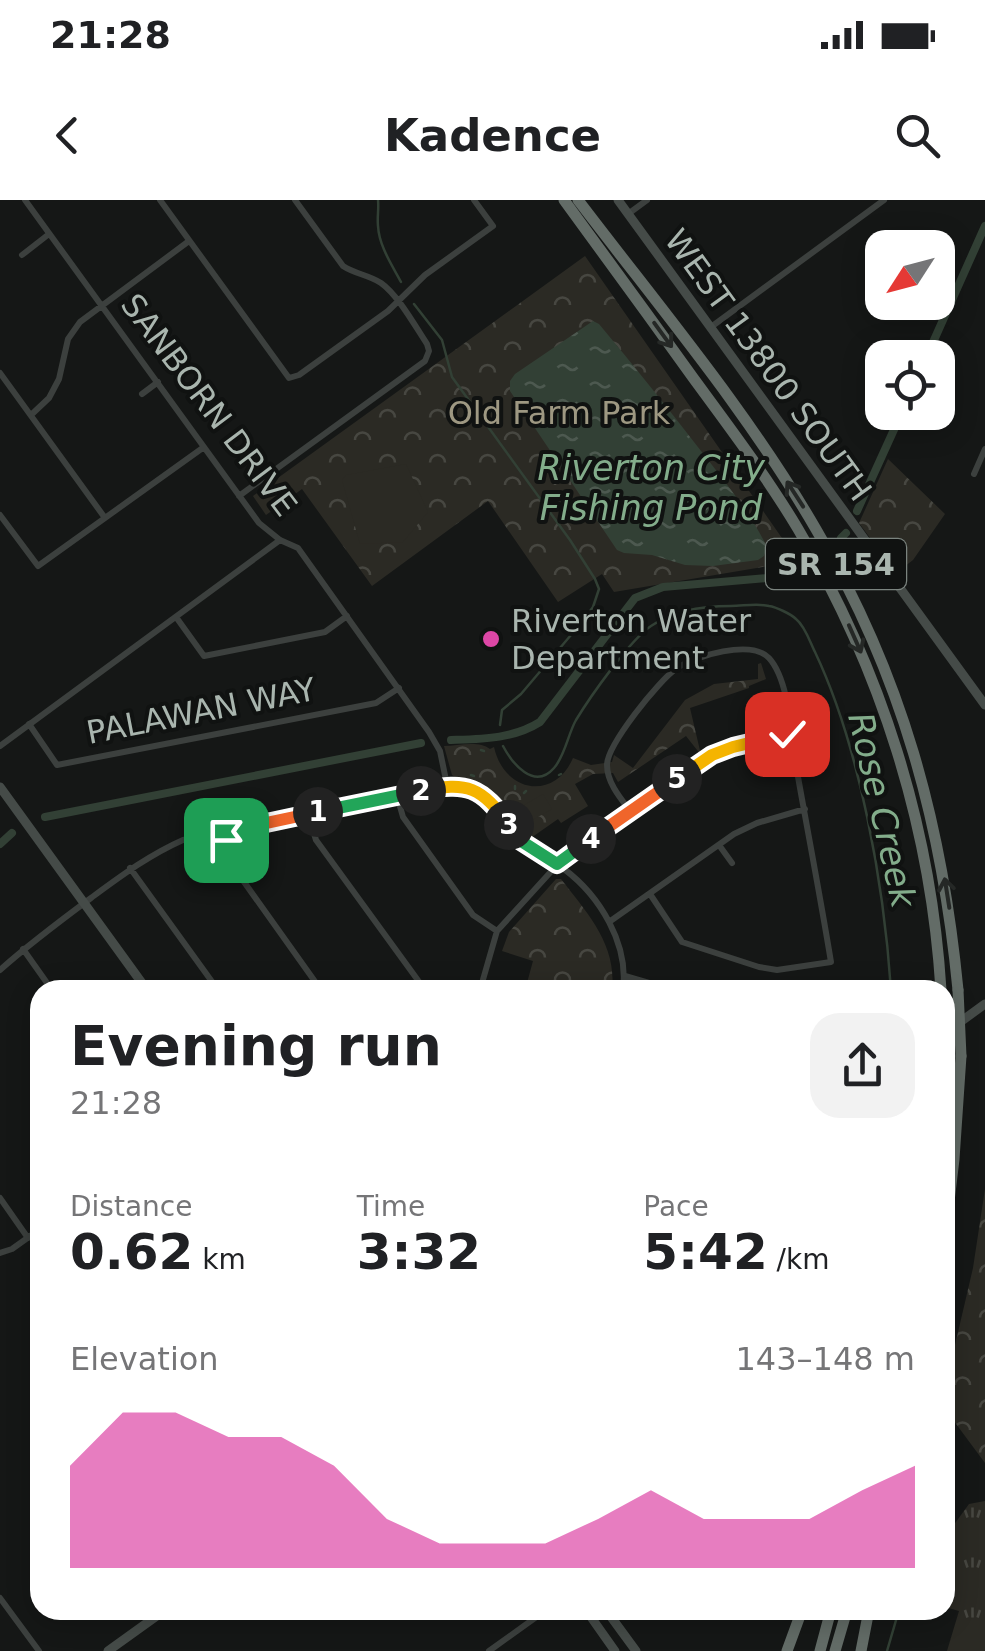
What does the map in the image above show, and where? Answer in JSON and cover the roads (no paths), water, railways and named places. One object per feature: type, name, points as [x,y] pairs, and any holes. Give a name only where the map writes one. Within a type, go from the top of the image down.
[{"type":"highway","name":"SR 154","points":[[564,200],[765,477],[850,628],[884,710],[914,812],[932,907],[940,980]]},
{"type":"highway","name":"SR 154","points":[[578,200],[774,463],[818,530],[855,601],[898,704],[925,790],[946,887],[958,990],[960,1056],[955,1143]]},
{"type":"highway","points":[[787,1651],[798,1620]]},
{"type":"highway","points":[[820,1651],[828,1620]]},
{"type":"highway","points":[[836,1651],[844,1620]]},
{"type":"highway","points":[[861,1651],[868,1620]]},
{"type":"street","name":"SANBORN DRIVE","points":[[25,200],[259,524],[298,548],[348,615],[440,751],[447,786]]},
{"type":"street","points":[[160,200],[289,378],[299,375],[398,302],[425,275],[493,226],[474,200]]},
{"type":"street","points":[[239,496],[425,361],[429,351],[386,286],[342,266],[294,200]]},
{"type":"street","name":"WEST 13800 SOUTH","points":[[618,200],[985,704]]},
{"type":"street","points":[[628,214],[647,200]]},
{"type":"street","points":[[711,327],[884,200]]},
{"type":"street","points":[[22,255],[49,234]]},
{"type":"street","points":[[31,414],[49,398],[59,379],[68,339],[80,322],[189,241]]},
{"type":"street","points":[[0,373],[105,518]]},
{"type":"street","points":[[142,394],[158,382]]},
{"type":"street","points":[[0,515],[38,566],[204,447]]},
{"type":"street","points":[[974,474],[985,449]]},
{"type":"street","points":[[0,746],[280,540]]},
{"type":"street","points":[[176,618],[204,656],[325,632],[348,615]]},
{"type":"street","points":[[631,812],[614,788],[608,771],[610,750],[672,671],[692,659],[741,648],[770,658],[791,716],[794,756],[831,962],[777,970],[682,942],[650,894]]},
{"type":"street","name":"PALAWAN WAY","points":[[29,724],[57,764],[376,702],[399,688]]},
{"type":"street","points":[[483,980],[497,931],[557,864],[712,755],[793,732]]},
{"type":"street","points":[[0,970],[130,868],[182,840],[447,786],[478,790],[494,804],[521,841],[582,885],[609,922],[618,943],[624,980]]},
{"type":"street","points":[[0,787],[140,980]]},
{"type":"street","points":[[398,796],[403,817],[473,916],[497,931]]},
{"type":"street","points":[[609,922],[734,834],[805,809]]},
{"type":"street","points":[[308,814],[316,840],[418,980]]},
{"type":"street","points":[[224,832],[232,865],[314,980]]},
{"type":"street","points":[[719,845],[732,863]]},
{"type":"street","points":[[130,868],[211,980]]},
{"type":"street","points":[[23,949],[45,980]]},
{"type":"street","points":[[624,976],[638,980]]},
{"type":"street","points":[[955,1026],[985,1004]]},
{"type":"street","points":[[0,1198],[28,1238],[0,1253]]},
{"type":"street","points":[[0,1598],[39,1651]]},
{"type":"street","points":[[108,1651],[151,1620]]},
{"type":"street","points":[[489,1651],[532,1620]]},
{"type":"street","points":[[593,1620],[615,1651]]},
{"type":"street","points":[[613,1620],[636,1651]]},
{"type":"water","name":"Riverton City Fishing Pond","points":[[593,321],[638,371],[737,498],[767,547],[764,556],[713,566],[685,565],[617,550],[510,391],[515,374]]},
{"type":"waterway","name":"Rose Creek","points":[[378,200],[381,241],[401,282]]},
{"type":"waterway","points":[[934,340],[985,226]]},
{"type":"waterway","name":"Rose Creek","points":[[414,304],[442,340],[452,377],[570,540],[599,589],[582,622],[521,694],[502,710],[500,725]]},
{"type":"waterway","points":[[857,511],[894,430]]},
{"type":"waterway","points":[[841,538],[846,533]]},
{"type":"waterway","points":[[451,740],[508,735],[540,722],[635,598],[663,587],[803,575]]},
{"type":"waterway","name":"Rose Creek","points":[[503,746],[531,776],[539,777],[554,768],[576,720],[611,670],[642,633],[670,616],[700,608],[755,605],[791,615],[805,630],[831,689],[857,773],[876,862],[890,980]]},
{"type":"waterway","points":[[45,817],[421,743]]},
{"type":"waterway","points":[[0,844],[12,833]]},
{"type":"waterway","name":"Rose Creek","points":[[887,1651],[896,1620]]},
{"type":"place","name":"Riverton Water Department","points":[[491,639]]},
{"type":"park label","name":"Old Farm Park","points":[[559,413]]}]
